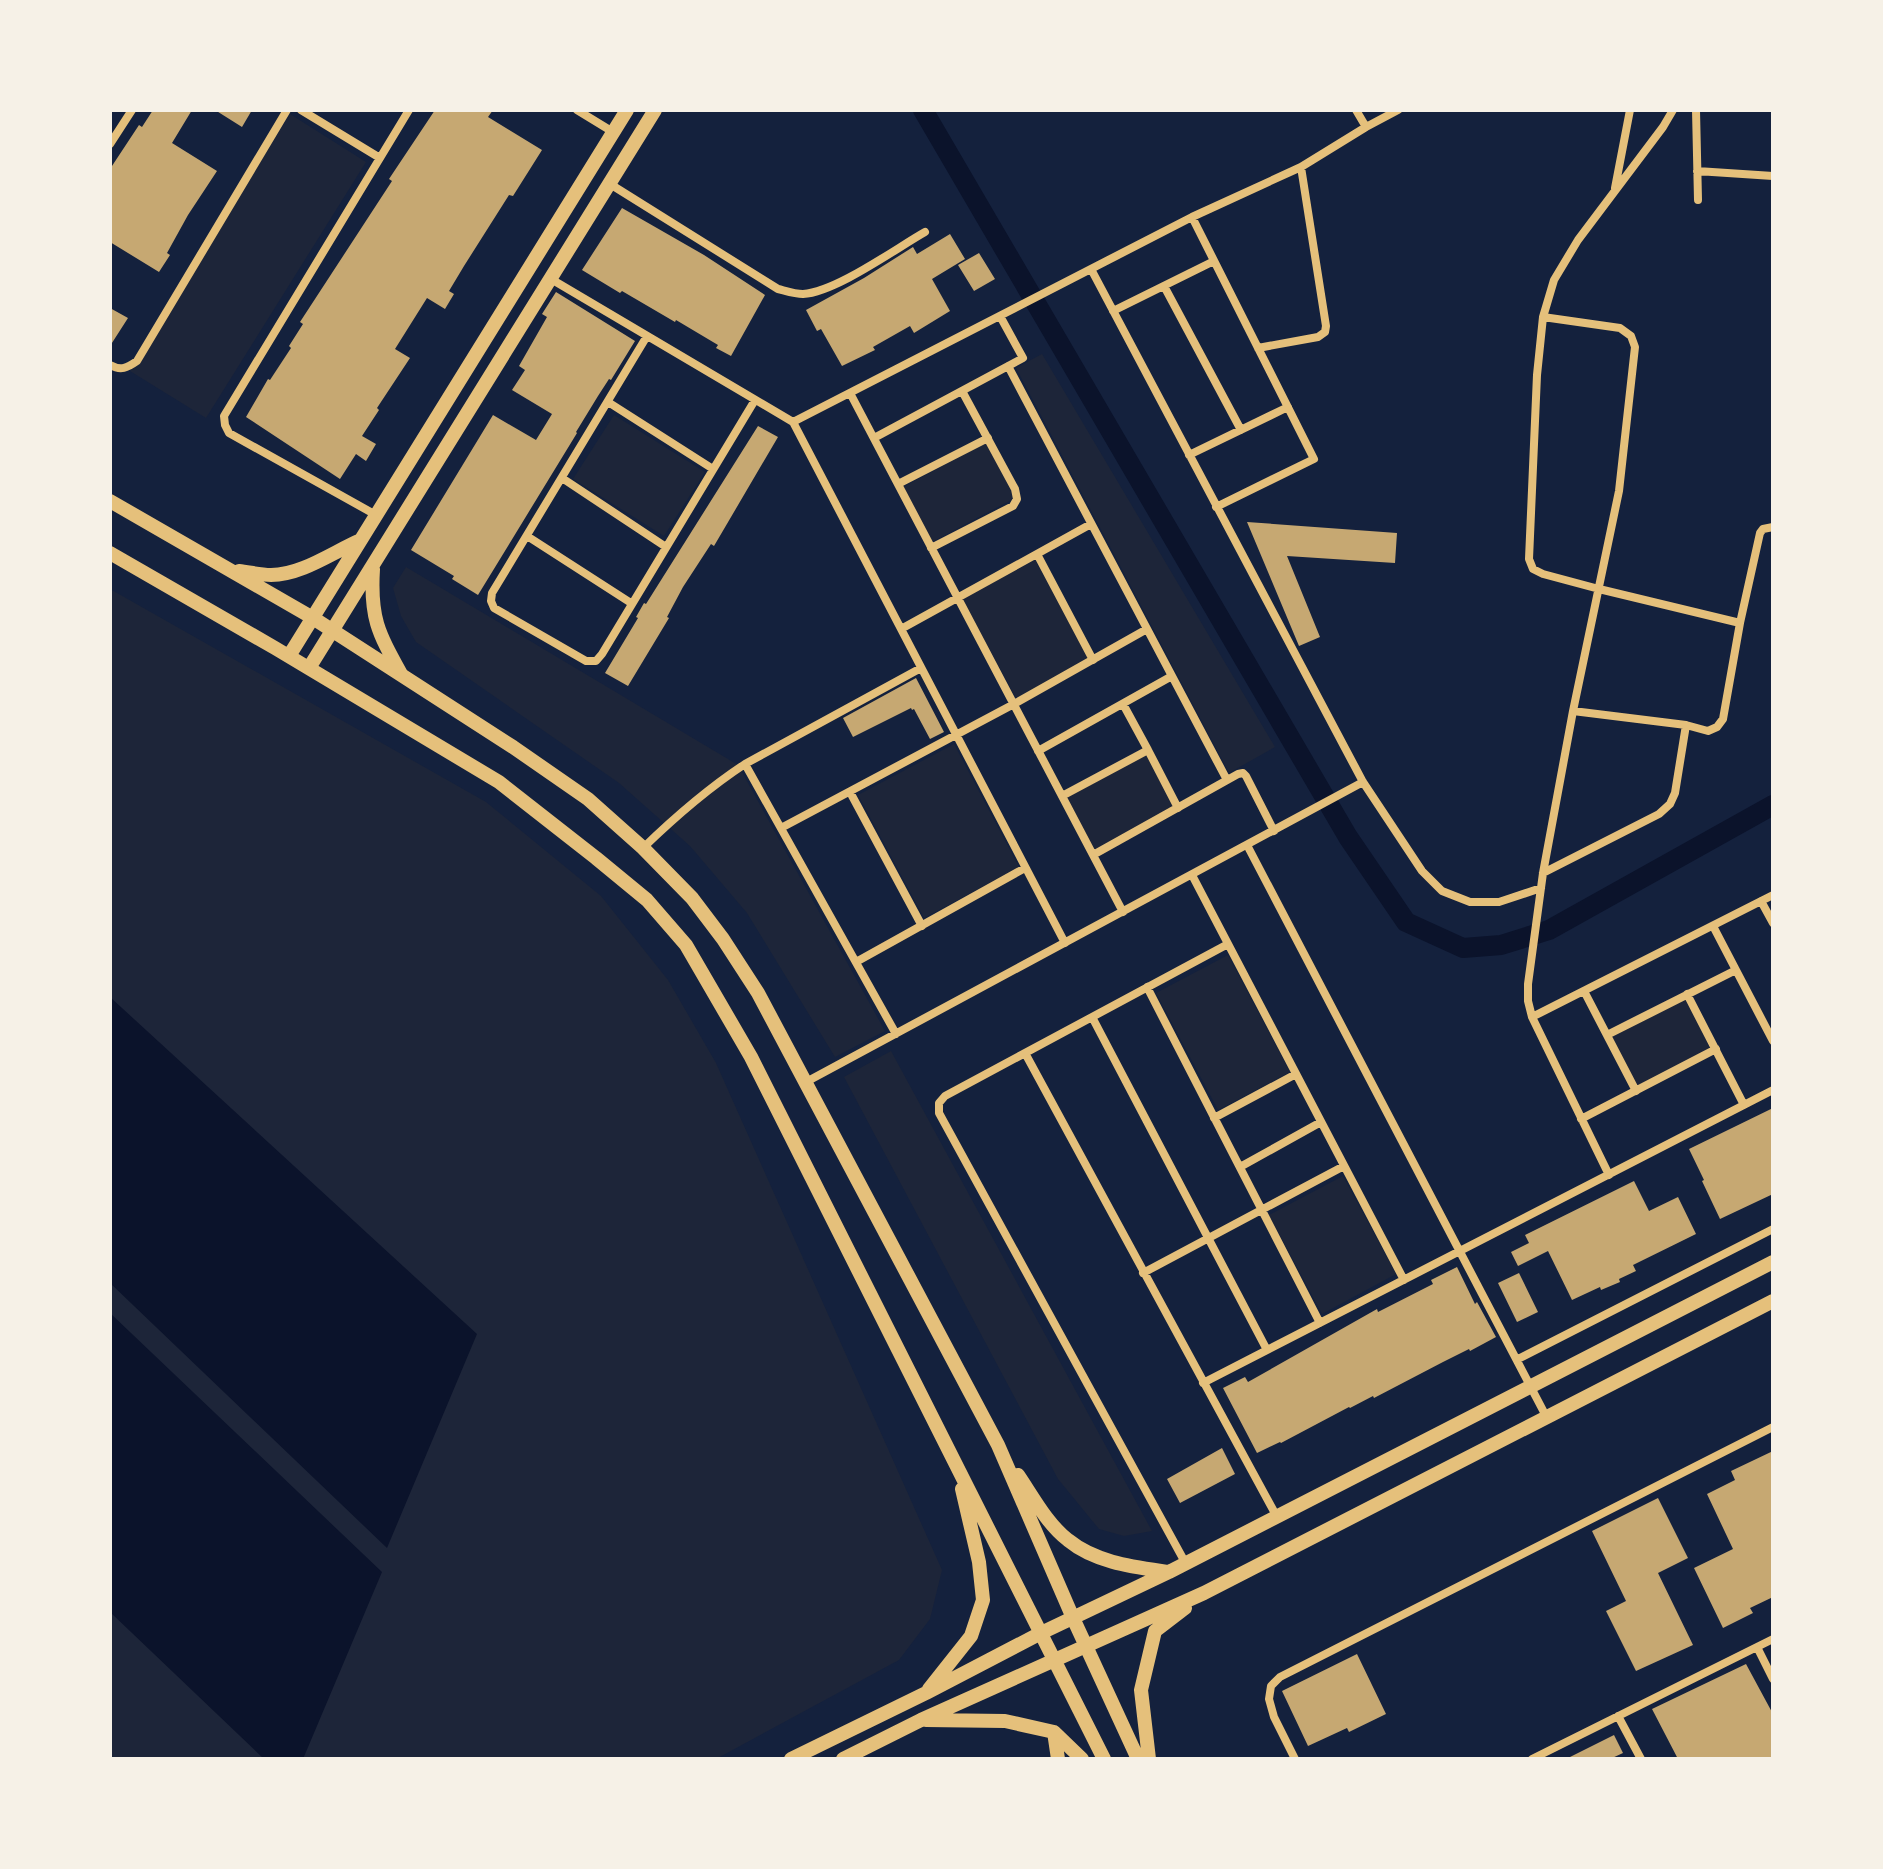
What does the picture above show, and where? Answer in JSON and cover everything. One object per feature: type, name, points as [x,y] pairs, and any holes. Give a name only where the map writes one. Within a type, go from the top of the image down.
[{"type":"street","points":[[110,144],[132,110]]},
{"type":"street","points":[[110,365],[118,369],[127,368],[137,361],[287,110]]},
{"type":"street","points":[[301,110],[380,158]]},
{"type":"street","points":[[376,515],[229,433],[224,416],[409,110]]},
{"type":"street","points":[[577,110],[613,132]]},
{"type":"street","points":[[289,656],[627,110]]},
{"type":"street","points":[[309,668],[655,110]]},
{"type":"street","points":[[1356,110],[1366,127]]},
{"type":"street","points":[[793,422],[1192,217],[1301,167],[1398,110]]},
{"type":"street","points":[[1615,190],[1630,110]]},
{"type":"street","points":[[1673,110],[1578,240],[1554,280],[1543,317],[1537,375],[1529,559],[1533,569],[1543,574],[1740,623]]},
{"type":"street","points":[[1696,110],[1698,200]]},
{"type":"street","points":[[1258,348],[1318,337],[1325,332],[1301,167]]},
{"type":"street","points":[[1697,171],[1773,176]]},
{"type":"street","points":[[610,184],[778,289],[800,294],[817,292],[837,284],[925,232]]},
{"type":"street","points":[[1192,217],[1314,459],[1216,507]]},
{"type":"street","points":[[1113,311],[1214,261]]},
{"type":"street","points":[[1091,269],[1363,782],[1422,871],[1442,891],[1470,902],[1499,902],[1541,888]]},
{"type":"street","points":[[551,279],[793,422],[1065,943]]},
{"type":"street","points":[[1164,286],[1241,430]]},
{"type":"street","points":[[874,438],[1023,358],[1000,316]]},
{"type":"street","points":[[1543,317],[1620,328],[1631,336],[1635,347],[1619,491],[1543,873],[1528,984],[1532,1017],[1609,1175]]},
{"type":"street","points":[[647,336],[492,593],[494,608],[586,661],[596,661],[755,400]]},
{"type":"street","points":[[1008,366],[1227,780]]},
{"type":"street","points":[[931,548],[1013,506],[1017,499],[1015,489],[962,391]]},
{"type":"street","points":[[850,393],[1123,912]]},
{"type":"street","points":[[608,402],[713,469]]},
{"type":"street","points":[[1189,455],[1288,407]]},
{"type":"street","points":[[898,484],[988,438]]},
{"type":"street","points":[[562,478],[666,547]]},
{"type":"street","points":[[110,501],[313,618],[513,747],[588,799],[643,848],[692,898],[758,993],[806,1082],[998,1445],[1086,1647],[1147,1758]]},
{"type":"street","points":[[901,629],[1091,524]]},
{"type":"street","points":[[1573,711],[1686,725],[1708,731],[1717,727],[1723,719],[1760,533],[1773,527]]},
{"type":"street","points":[[527,536],[631,603]]},
{"type":"street","points":[[230,570],[273,575],[309,566],[361,540]]},
{"type":"street","points":[[110,553],[499,782],[647,900],[686,945],[751,1057],[1104,1759]]},
{"type":"street","points":[[1037,554],[1093,660]]},
{"type":"street","points":[[373,565],[371,597],[374,618],[402,675]]},
{"type":"street","points":[[781,828],[1147,629]]},
{"type":"street","points":[[643,848],[710,787],[745,764],[921,668]]},
{"type":"street","points":[[1038,751],[1172,676]]},
{"type":"street","points":[[1123,704],[1178,808]]},
{"type":"street","points":[[1543,873],[1659,814],[1670,804],[1675,793],[1686,725]]},
{"type":"street","points":[[1062,796],[1148,750]]},
{"type":"street","points":[[745,764],[896,1034]]},
{"type":"street","points":[[1093,855],[1243,773],[1274,831]]},
{"type":"street","points":[[806,1082],[1363,782]]},
{"type":"street","points":[[850,792],[922,926]]},
{"type":"street","points":[[1247,845],[1547,1418]]},
{"type":"street","points":[[856,962],[1025,868]]},
{"type":"street","points":[[1192,875],[1404,1280]]},
{"type":"street","points":[[1532,1017],[1773,895]]},
{"type":"street","points":[[1761,901],[1773,923]]},
{"type":"street","points":[[1713,926],[1773,1041]]},
{"type":"street","points":[[1186,1564],[939,1113],[939,1103],[945,1096],[1228,944]]},
{"type":"street","points":[[1607,1035],[1736,970]]},
{"type":"street","points":[[1147,987],[1320,1323]]},
{"type":"street","points":[[1584,991],[1636,1091]]},
{"type":"street","points":[[1687,994],[1744,1105]]},
{"type":"street","points":[[1092,1017],[1267,1350]]},
{"type":"street","points":[[1764,1024],[1773,1019]]},
{"type":"street","points":[[1581,1119],[1716,1049]]},
{"type":"street","points":[[1025,1053],[1277,1517]]},
{"type":"street","points":[[1214,1118],[1296,1074]]},
{"type":"street","points":[[1203,1383],[1773,1090]]},
{"type":"street","points":[[1240,1167],[1321,1122]]},
{"type":"street","points":[[1143,1273],[1344,1166]]},
{"type":"street","points":[[1518,1359],[1773,1229]]},
{"type":"street","points":[[791,1759],[1186,1564],[1773,1262]]},
{"type":"street","points":[[843,1759],[921,1720],[1204,1593],[1773,1301]]},
{"type":"street","points":[[1295,1759],[1274,1717],[1269,1699],[1271,1686],[1280,1677],[1773,1427]]},
{"type":"street","points":[[998,1445],[1045,1516],[1068,1541],[1098,1557],[1133,1567],[1169,1572]]},
{"type":"street","points":[[926,1693],[971,1636],[983,1600],[979,1562],[956,1464]]},
{"type":"street","points":[[1147,1758],[1141,1690],[1155,1631],[1204,1593]]},
{"type":"street","points":[[1532,1759],[1773,1639]]},
{"type":"street","points":[[1757,1647],[1773,1679]]},
{"type":"street","points":[[1618,1716],[1641,1759]]},
{"type":"street","points":[[921,1720],[1005,1721],[1054,1732],[1082,1759]]},
{"type":"street","points":[[1054,1732],[1058,1759]]},
{"type":"shaded area","points":[[290,114],[366,162],[206,418],[130,371]]},
{"type":"shaded area","points":[[1042,354],[1275,747],[1229,773],[1016,368]]},
{"type":"shaded area","points":[[614,415],[705,472],[664,536],[573,479]]},
{"type":"shaded area","points":[[986,443],[1015,498],[932,542],[903,487]]},
{"type":"shaded area","points":[[1035,560],[1089,658],[1016,698],[962,599]]},
{"type":"shaded area","points":[[406,567],[738,765],[885,1031],[835,1057],[747,913],[690,846],[619,783],[416,642],[401,616],[393,588]]},
{"type":"shaded area","points":[[110,589],[486,802],[601,896],[668,980],[716,1063],[942,1570],[930,1619],[899,1660],[716,1759],[110,1759]]},
{"type":"shaded area","points":[[954,744],[1019,867],[924,918],[858,795]]},
{"type":"shaded area","points":[[1146,754],[1174,807],[1094,850],[1066,798]]},
{"type":"shaded area","points":[[1228,955],[1290,1072],[1218,1110],[1156,993]]},
{"type":"shaded area","points":[[110,997],[477,1334],[387,1548],[110,1283]]},
{"type":"shaded area","points":[[1686,999],[1710,1049],[1637,1086],[1612,1037]]},
{"type":"shaded area","points":[[891,1051],[1152,1531],[1124,1536],[1099,1529],[1058,1479],[844,1077]]},
{"type":"shaded area","points":[[1343,1176],[1396,1274],[1322,1314],[1269,1215]]},
{"type":"shaded area","points":[[110,1313],[382,1572],[303,1759],[264,1759],[110,1612]]},
{"type":"building","points":[[153,110],[192,110],[172,143],[217,171],[188,215],[159,272],[110,242],[110,169],[139,125],[142,127]]},
{"type":"building","points":[[215,110],[252,110],[242,127]]},
{"type":"building","points":[[435,110],[493,110],[488,117],[542,150],[464,266],[449,291],[454,294],[445,309],[427,298],[395,349],[410,358],[362,436],[376,444],[366,461],[356,454],[340,479],[246,417],[291,348],[289,346],[303,324],[300,322]]},
{"type":"building","points":[[622,208],[704,255],[765,295],[731,356],[676,320],[622,291],[620,293],[582,270]]},
{"type":"building","points":[[950,234],[965,259],[932,279],[950,311],[914,333],[910,326],[873,347],[875,350],[842,366],[806,310],[913,247],[917,254]]},
{"type":"building","points":[[979,253],[995,279],[974,291],[958,265]]},
{"type":"building","points":[[556,292],[635,341],[598,396],[478,595],[411,550],[493,415],[536,440],[552,414],[512,390],[525,370],[519,366],[547,317],[542,314]]},
{"type":"building","points":[[110,308],[128,318],[110,346]]},
{"type":"building","points":[[758,426],[778,437],[714,546],[711,544],[683,587],[669,618],[628,686],[605,673],[644,603]]},
{"type":"building","points":[[1247,522],[1397,533],[1395,563],[1287,556],[1320,637],[1299,646]]},
{"type":"building","points":[[916,678],[944,732],[930,739],[911,708],[853,737],[843,718]]},
{"type":"building","points":[[1773,1108],[1773,1194],[1720,1219],[1689,1149]]},
{"type":"building","points":[[1634,1181],[1649,1211],[1678,1197],[1696,1234],[1633,1265],[1636,1271],[1619,1279],[1620,1282],[1572,1300],[1548,1251],[1518,1266],[1511,1252],[1529,1243],[1525,1235]]},
{"type":"building","points":[[1457,1267],[1496,1337],[1257,1453],[1223,1388],[1245,1377],[1248,1382],[1377,1309],[1378,1312],[1433,1284],[1431,1280]]},
{"type":"building","points":[[1519,1273],[1538,1312],[1517,1322],[1498,1283]]},
{"type":"building","points":[[1222,1448],[1235,1474],[1180,1503],[1167,1479]]},
{"type":"building","points":[[1773,1451],[1773,1597],[1750,1608],[1753,1613],[1723,1628],[1694,1568],[1733,1549],[1707,1494],[1735,1480],[1731,1471]]},
{"type":"building","points":[[1658,1498],[1688,1558],[1658,1573],[1693,1645],[1636,1671],[1606,1611],[1626,1601],[1592,1531]]},
{"type":"building","points":[[1357,1654],[1386,1714],[1349,1732],[1347,1728],[1308,1746],[1282,1691]]},
{"type":"building","points":[[1746,1664],[1773,1714],[1773,1759],[1678,1759],[1652,1709]]},
{"type":"building","points":[[1614,1735],[1623,1753],[1610,1759],[1566,1759]]},
{"type":"waterway","points":[[923,110],[1348,837],[1406,922],[1463,948],[1501,945],[1549,930],[1773,805]]}]
